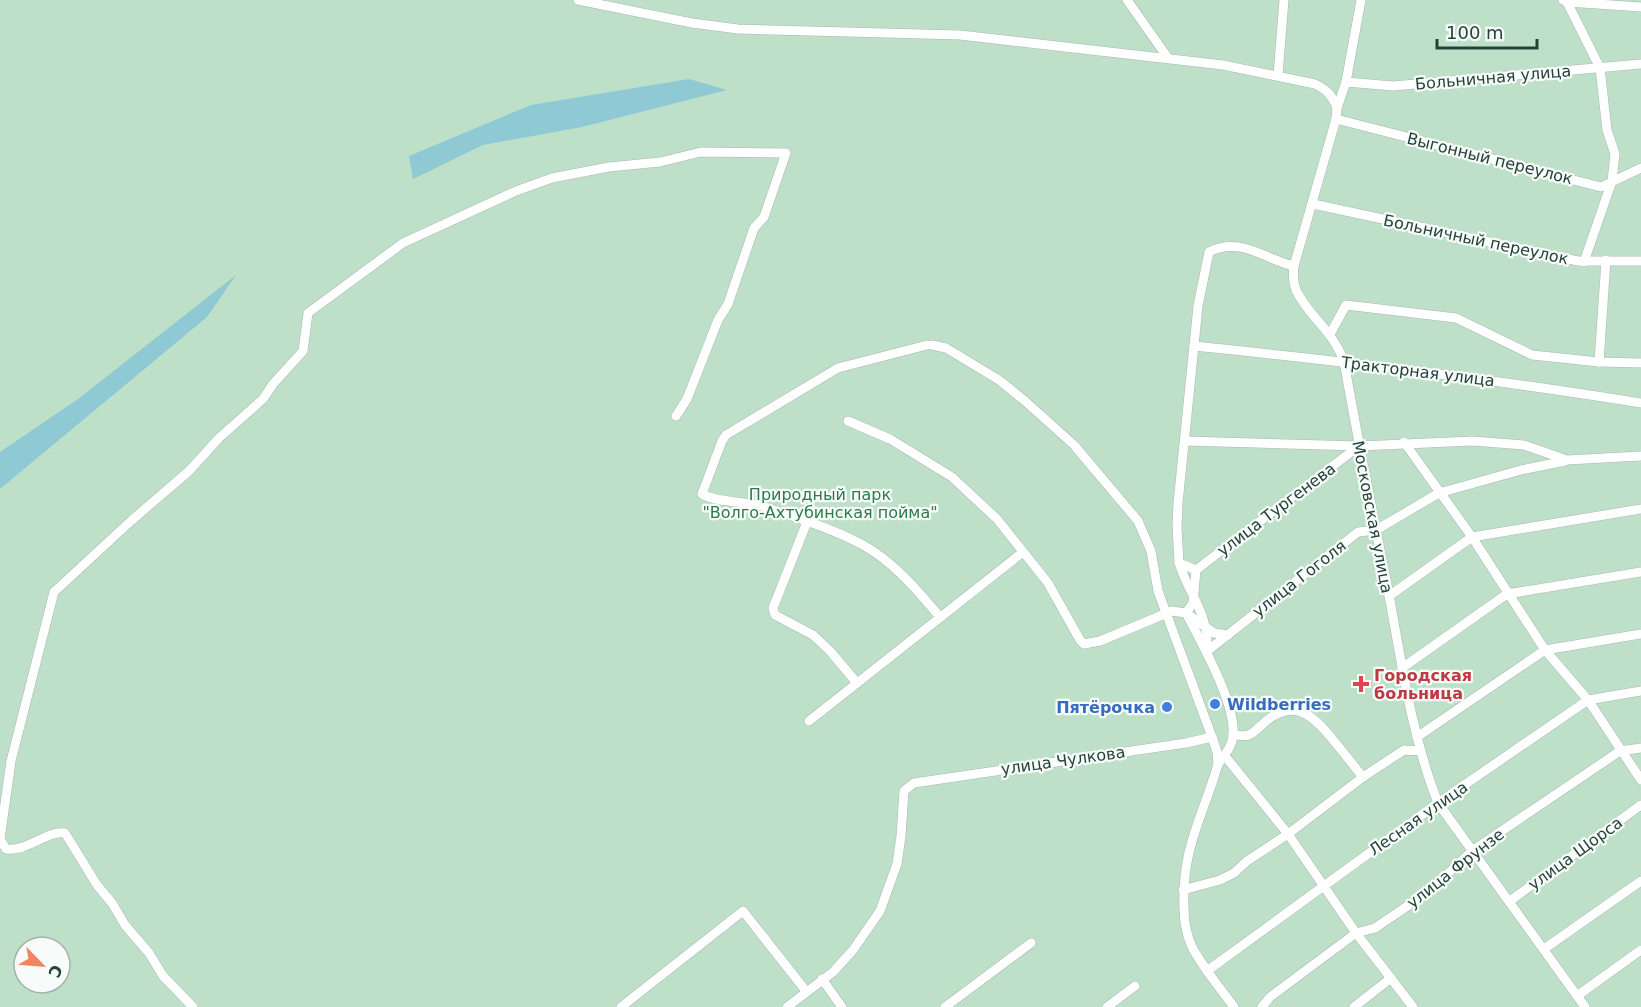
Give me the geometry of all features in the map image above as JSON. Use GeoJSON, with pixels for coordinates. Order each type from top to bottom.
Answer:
{"type":"FeatureCollection","features":[{"type":"Feature","properties":{"kind":"street"},"geometry":{"type":"LineString","coordinates":[[578,0],[692,23],[738,28],[960,35],[1223,65],[1315,84],[1333,97],[1337,108]]}},
{"type":"Feature","properties":{"kind":"street"},"geometry":{"type":"LineString","coordinates":[[1127,0],[1168,58]]}},
{"type":"Feature","properties":{"kind":"street"},"geometry":{"type":"LineString","coordinates":[[1278,75],[1284,0]]}},
{"type":"Feature","properties":{"kind":"street","name":"Московская улица"},"geometry":{"type":"LineString","coordinates":[[1361,0],[1346,82],[1294,266],[1293,279],[1296,291],[1339,346],[1344,362],[1402,668],[1420,751],[1438,803],[1585,1007]]}},
{"type":"Feature","properties":{"kind":"street"},"geometry":{"type":"LineString","coordinates":[[1565,1],[1641,7]]}},
{"type":"Feature","properties":{"kind":"street"},"geometry":{"type":"LineString","coordinates":[[1565,1],[1600,68],[1607,130],[1615,154],[1612,181],[1584,262]]}},
{"type":"Feature","properties":{"kind":"street","name":"Больничная улица"},"geometry":{"type":"LineString","coordinates":[[1346,82],[1393,86],[1641,64]]}},
{"type":"Feature","properties":{"kind":"street","name":"Выгонный переулок"},"geometry":{"type":"LineString","coordinates":[[1336,119],[1601,187],[1641,168]]}},
{"type":"Feature","properties":{"kind":"street"},"geometry":{"type":"LineString","coordinates":[[193,1007],[163,976],[149,953],[125,925],[65,833],[57,832],[15,850],[6,849],[0,838],[11,761],[54,592],[189,471],[219,438],[263,399],[273,384],[303,351],[308,313],[403,243],[516,191],[552,178],[609,167],[660,162],[701,152],[786,153],[764,217],[754,228],[728,304],[718,320],[687,399],[676,416]]}},
{"type":"Feature","properties":{"kind":"street","name":"Больничный переулок"},"geometry":{"type":"LineString","coordinates":[[1312,204],[1584,262],[1641,261]]}},
{"type":"Feature","properties":{"kind":"street"},"geometry":{"type":"LineString","coordinates":[[1206,652],[1207,628],[1179,563],[1177,527],[1198,306],[1209,252],[1218,248],[1240,246],[1294,266]]}},
{"type":"Feature","properties":{"kind":"street"},"geometry":{"type":"LineString","coordinates":[[1599,362],[1606,260]]}},
{"type":"Feature","properties":{"kind":"street"},"geometry":{"type":"LineString","coordinates":[[1330,334],[1346,304],[1456,318],[1532,354],[1599,362],[1641,363]]}},
{"type":"Feature","properties":{"kind":"street"},"geometry":{"type":"LineString","coordinates":[[940,618],[912,585],[891,565],[851,539],[769,509],[702,494],[726,435],[838,368],[930,345],[946,348],[999,380],[1074,445],[1138,521],[1151,551],[1158,591],[1212,737],[1218,764]]}},
{"type":"Feature","properties":{"kind":"street","name":"Тракторная улица"},"geometry":{"type":"LineString","coordinates":[[1194,346],[1520,383],[1641,403]]}},
{"type":"Feature","properties":{"kind":"street"},"geometry":{"type":"LineString","coordinates":[[848,421],[890,439],[952,477],[997,519],[1048,583],[1084,644],[1100,641],[1172,611],[1186,613],[1214,633],[1228,634]]}},
{"type":"Feature","properties":{"kind":"street"},"geometry":{"type":"LineString","coordinates":[[1185,441],[1359,446],[1404,442],[1473,441],[1524,446],[1567,460],[1641,456]]}},
{"type":"Feature","properties":{"kind":"street"},"geometry":{"type":"LineString","coordinates":[[1404,442],[1472,537],[1545,650],[1588,700],[1641,780]]}},
{"type":"Feature","properties":{"kind":"street","name":"улица Тургенева"},"geometry":{"type":"LineString","coordinates":[[1196,570],[1359,446]]}},
{"type":"Feature","properties":{"kind":"street","name":"улица Гоголя"},"geometry":{"type":"LineString","coordinates":[[1206,652],[1358,532],[1376,530],[1439,493],[1521,470],[1567,460]]}},
{"type":"Feature","properties":{"kind":"street"},"geometry":{"type":"LineString","coordinates":[[1389,596],[1472,537],[1641,509]]}},
{"type":"Feature","properties":{"kind":"street"},"geometry":{"type":"LineString","coordinates":[[807,522],[772,608],[775,615],[813,635],[857,683]]}},
{"type":"Feature","properties":{"kind":"street"},"geometry":{"type":"LineString","coordinates":[[809,721],[1023,552]]}},
{"type":"Feature","properties":{"kind":"street"},"geometry":{"type":"LineString","coordinates":[[1179,563],[1196,570],[1193,603],[1186,613]]}},
{"type":"Feature","properties":{"kind":"street"},"geometry":{"type":"LineString","coordinates":[[1402,668],[1507,594],[1641,572]]}},
{"type":"Feature","properties":{"kind":"street"},"geometry":{"type":"LineString","coordinates":[[1186,613],[1206,652],[1230,710],[1233,734],[1231,746],[1218,764],[1193,833],[1185,863],[1184,919],[1191,946],[1234,1007]]}},
{"type":"Feature","properties":{"kind":"street"},"geometry":{"type":"LineString","coordinates":[[1417,737],[1545,650],[1641,634]]}},
{"type":"Feature","properties":{"kind":"street","name":"Лесная улица"},"geometry":{"type":"LineString","coordinates":[[1207,971],[1438,803],[1588,700],[1641,691]]}},
{"type":"Feature","properties":{"kind":"street"},"geometry":{"type":"LineString","coordinates":[[1233,734],[1243,737],[1250,736],[1273,716],[1283,711],[1300,711],[1319,723],[1363,777]]}},
{"type":"Feature","properties":{"kind":"street","name":"улица Чулкова"},"geometry":{"type":"LineString","coordinates":[[822,979],[833,972],[853,950],[880,911],[897,864],[904,791],[914,783],[1186,743],[1212,737]]}},
{"type":"Feature","properties":{"kind":"street"},"geometry":{"type":"LineString","coordinates":[[1620,751],[1641,748]]}},
{"type":"Feature","properties":{"kind":"street"},"geometry":{"type":"LineString","coordinates":[[1183,890],[1220,880],[1404,750],[1420,751]]}},
{"type":"Feature","properties":{"kind":"street","name":"улица Фрунзе"},"geometry":{"type":"LineString","coordinates":[[1262,1007],[1270,997],[1356,933],[1375,928],[1428,892],[1472,851],[1620,751]]}},
{"type":"Feature","properties":{"kind":"street"},"geometry":{"type":"LineString","coordinates":[[1225,756],[1288,834],[1356,933],[1413,1007]]}},
{"type":"Feature","properties":{"kind":"street","name":"улица Щорса"},"geometry":{"type":"LineString","coordinates":[[1510,901],[1641,805]]}},
{"type":"Feature","properties":{"kind":"street"},"geometry":{"type":"LineString","coordinates":[[1544,949],[1641,880]]}},
{"type":"Feature","properties":{"kind":"street"},"geometry":{"type":"LineString","coordinates":[[621,1007],[744,911],[806,991]]}},
{"type":"Feature","properties":{"kind":"street"},"geometry":{"type":"LineString","coordinates":[[945,1007],[1031,943]]}},
{"type":"Feature","properties":{"kind":"street"},"geometry":{"type":"LineString","coordinates":[[1577,996],[1641,950]]}},
{"type":"Feature","properties":{"kind":"street"},"geometry":{"type":"LineString","coordinates":[[1354,1007],[1391,978]]}},
{"type":"Feature","properties":{"kind":"street"},"geometry":{"type":"LineString","coordinates":[[787,1007],[822,979],[842,1007]]}},
{"type":"Feature","properties":{"kind":"street"},"geometry":{"type":"LineString","coordinates":[[1107,1007],[1135,986]]}},
{"type":"Feature","properties":{"kind":"green space","name":"Природный парк \"Волго-Ахтубинская пойма\""},"geometry":{"type":"Polygon","coordinates":[[[0,0],[1641,0],[1641,1007],[0,1007],[0,0]]]}},
{"type":"Feature","properties":{"kind":"water"},"geometry":{"type":"Polygon","coordinates":[[[689,79],[727,90],[582,127],[483,145],[413,179],[409,156],[531,105],[689,79]]]}},
{"type":"Feature","properties":{"kind":"water"},"geometry":{"type":"Polygon","coordinates":[[[236,275],[207,317],[0,489],[0,452],[78,399],[236,275]]]}},
{"type":"Feature","properties":{"kind":"place","name":"Городская больница"},"geometry":{"type":"Point","coordinates":[1361,684]}},
{"type":"Feature","properties":{"kind":"place","name":"Wildberries"},"geometry":{"type":"Point","coordinates":[1215,704]}},
{"type":"Feature","properties":{"kind":"place","name":"Пятёрочка"},"geometry":{"type":"Point","coordinates":[1167,707]}}]}
